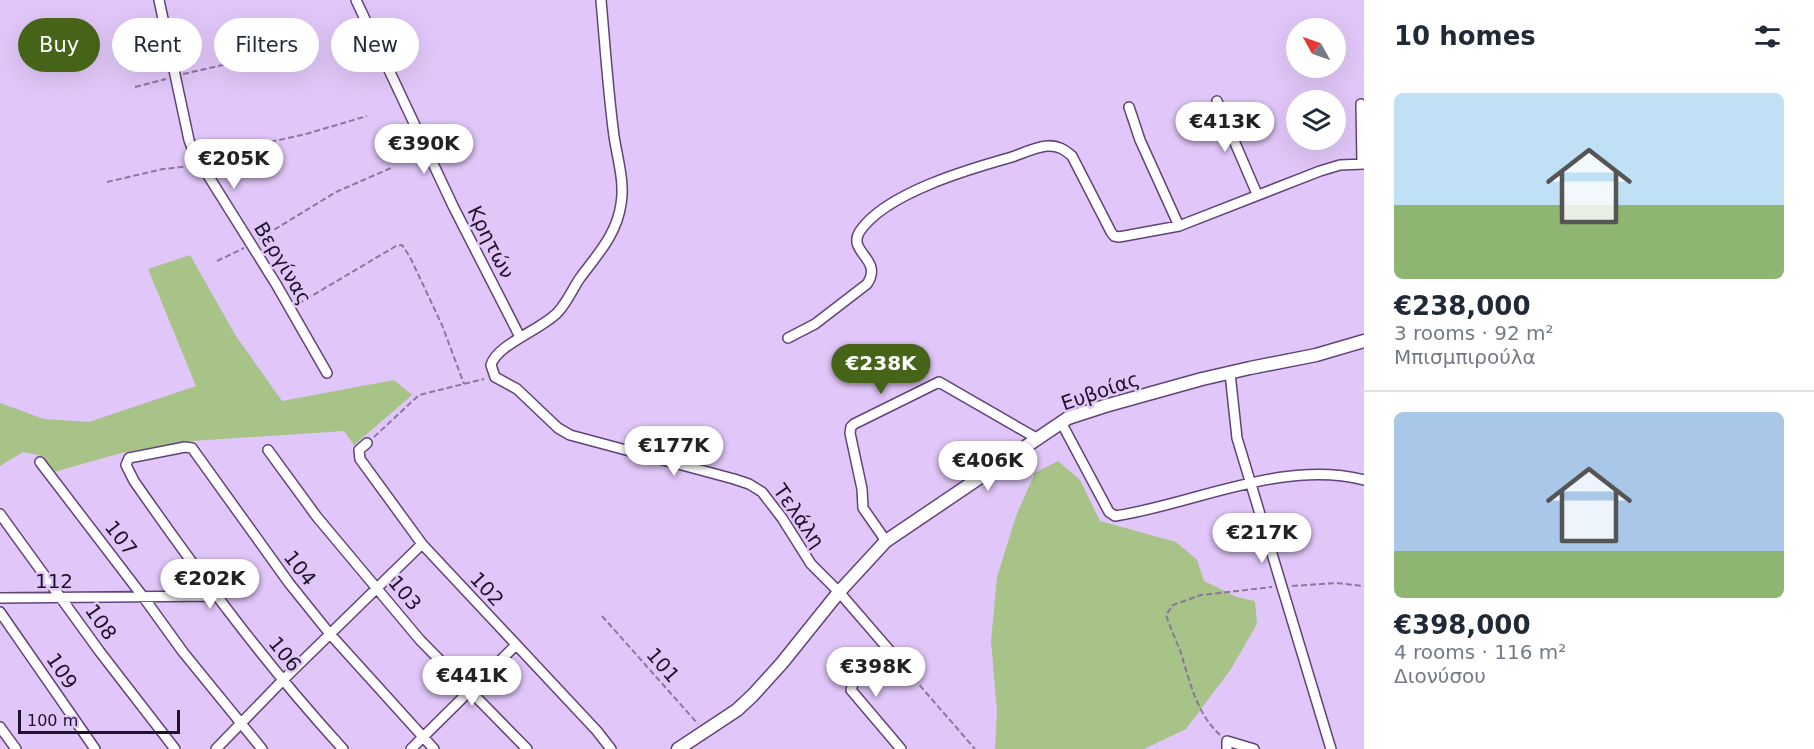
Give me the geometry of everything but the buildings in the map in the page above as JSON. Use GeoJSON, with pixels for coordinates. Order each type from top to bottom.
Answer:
{"type":"FeatureCollection","features":[{"type":"Feature","properties":{"kind":"street","name":"Βεργίνας"},"geometry":{"type":"LineString","coordinates":[[159,0],[189,140],[194,153],[327,373]]}},
{"type":"Feature","properties":{"kind":"street","name":"Κρητών"},"geometry":{"type":"LineString","coordinates":[[356,0],[453,206],[520,337]]}},
{"type":"Feature","properties":{"kind":"street"},"geometry":{"type":"LineString","coordinates":[[495,377],[492,367],[493,360],[520,337],[551,320],[562,307],[604,248],[615,226],[622,202],[600,0]]}},
{"type":"Feature","properties":{"kind":"street"},"geometry":{"type":"LineString","coordinates":[[1217,101],[1257,194]]}},
{"type":"Feature","properties":{"kind":"street"},"geometry":{"type":"LineString","coordinates":[[788,338],[815,324],[867,284],[872,271],[857,244],[857,238],[875,216],[924,188],[964,171],[1047,146],[1065,150],[1072,156],[1114,236],[1119,237],[1179,226],[1320,171],[1340,165],[1363,164],[1361,104]]}},
{"type":"Feature","properties":{"kind":"street"},"geometry":{"type":"LineString","coordinates":[[1129,106],[1140,140],[1179,226]]}},
{"type":"Feature","properties":{"kind":"street","name":"Ευβοίας"},"geometry":{"type":"LineString","coordinates":[[678,749],[737,710],[753,694],[782,663],[839,592],[886,541],[1068,418],[1230,373],[1316,355],[1364,341]]}},
{"type":"Feature","properties":{"kind":"street"},"geometry":{"type":"LineString","coordinates":[[1230,373],[1237,438],[1331,749]]}},
{"type":"Feature","properties":{"kind":"street","name":"Τελάλη"},"geometry":{"type":"LineString","coordinates":[[495,377],[517,389],[558,428],[570,435],[734,479],[756,488],[775,508],[811,564],[839,592],[890,651]]}},
{"type":"Feature","properties":{"kind":"street"},"geometry":{"type":"LineString","coordinates":[[886,541],[863,508],[862,489],[850,432],[850,427],[854,424],[939,382],[1038,439]]}},
{"type":"Feature","properties":{"kind":"street"},"geometry":{"type":"LineString","coordinates":[[1062,424],[1113,515],[1143,510],[1250,482],[1319,475],[1364,480]]}},
{"type":"Feature","properties":{"kind":"street","name":"102"},"geometry":{"type":"LineString","coordinates":[[367,443],[359,450],[360,459],[422,544],[597,731],[611,749]]}},
{"type":"Feature","properties":{"kind":"street","name":"104"},"geometry":{"type":"LineString","coordinates":[[129,458],[185,447],[192,448],[253,535],[330,634],[434,749]]}},
{"type":"Feature","properties":{"kind":"street","name":"103"},"geometry":{"type":"LineString","coordinates":[[268,450],[316,517],[420,640],[526,749]]}},
{"type":"Feature","properties":{"kind":"street","name":"106"},"geometry":{"type":"LineString","coordinates":[[129,458],[126,465],[134,481],[216,596],[283,680],[344,749]]}},
{"type":"Feature","properties":{"kind":"street","name":"107"},"geometry":{"type":"LineString","coordinates":[[40,462],[183,652],[261,749]]}},
{"type":"Feature","properties":{"kind":"street","name":"108"},"geometry":{"type":"LineString","coordinates":[[0,514],[100,652],[175,749]]}},
{"type":"Feature","properties":{"kind":"street"},"geometry":{"type":"LineString","coordinates":[[216,749],[422,544]]}},
{"type":"Feature","properties":{"kind":"street","name":"112"},"geometry":{"type":"LineString","coordinates":[[0,598],[216,596]]}},
{"type":"Feature","properties":{"kind":"street","name":"109"},"geometry":{"type":"LineString","coordinates":[[0,612],[95,749]]}},
{"type":"Feature","properties":{"kind":"street"},"geometry":{"type":"LineString","coordinates":[[411,749],[515,646]]}},
{"type":"Feature","properties":{"kind":"street"},"geometry":{"type":"LineString","coordinates":[[890,651],[854,681],[851,690],[902,749]]}},
{"type":"Feature","properties":{"kind":"street"},"geometry":{"type":"LineString","coordinates":[[0,727],[16,749]]}},
{"type":"Feature","properties":{"kind":"street"},"geometry":{"type":"LineString","coordinates":[[1227,745],[1254,749]]}},
{"type":"Feature","properties":{"kind":"path"},"geometry":{"type":"LineString","coordinates":[[135,87],[214,67]]}},
{"type":"Feature","properties":{"kind":"path"},"geometry":{"type":"LineString","coordinates":[[106,182],[163,169],[203,165],[252,146],[367,117]]}},
{"type":"Feature","properties":{"kind":"path"},"geometry":{"type":"LineString","coordinates":[[217,261],[250,245],[336,192],[391,168]]}},
{"type":"Feature","properties":{"kind":"path"},"geometry":{"type":"LineString","coordinates":[[290,309],[396,246],[402,245],[442,325],[464,384]]}},
{"type":"Feature","properties":{"kind":"path"},"geometry":{"type":"LineString","coordinates":[[367,443],[385,429],[419,395],[495,377]]}},
{"type":"Feature","properties":{"kind":"path"},"geometry":{"type":"LineString","coordinates":[[1227,745],[1213,729],[1192,690],[1166,615],[1173,605],[1201,595],[1241,589],[1336,583],[1364,586]]}},
{"type":"Feature","properties":{"kind":"path","name":"101"},"geometry":{"type":"LineString","coordinates":[[602,616],[704,731]]}},
{"type":"Feature","properties":{"kind":"path"},"geometry":{"type":"LineString","coordinates":[[890,651],[975,749]]}},
{"type":"Feature","properties":{"kind":"green space"},"geometry":{"type":"Polygon","coordinates":[[[190,255],[236,336],[282,401],[394,380],[412,395],[354,445],[344,431],[192,441],[121,453],[54,472],[43,456],[23,452],[0,466],[0,403],[44,419],[89,422],[196,386],[148,269],[190,255]]]}},
{"type":"Feature","properties":{"kind":"green space"},"geometry":{"type":"Polygon","coordinates":[[[1058,461],[1080,480],[1100,521],[1176,542],[1197,560],[1204,581],[1237,597],[1255,601],[1257,624],[1231,669],[1186,729],[1144,749],[995,749],[997,711],[991,641],[997,577],[1016,516],[1035,473],[1058,461]]]}}]}
